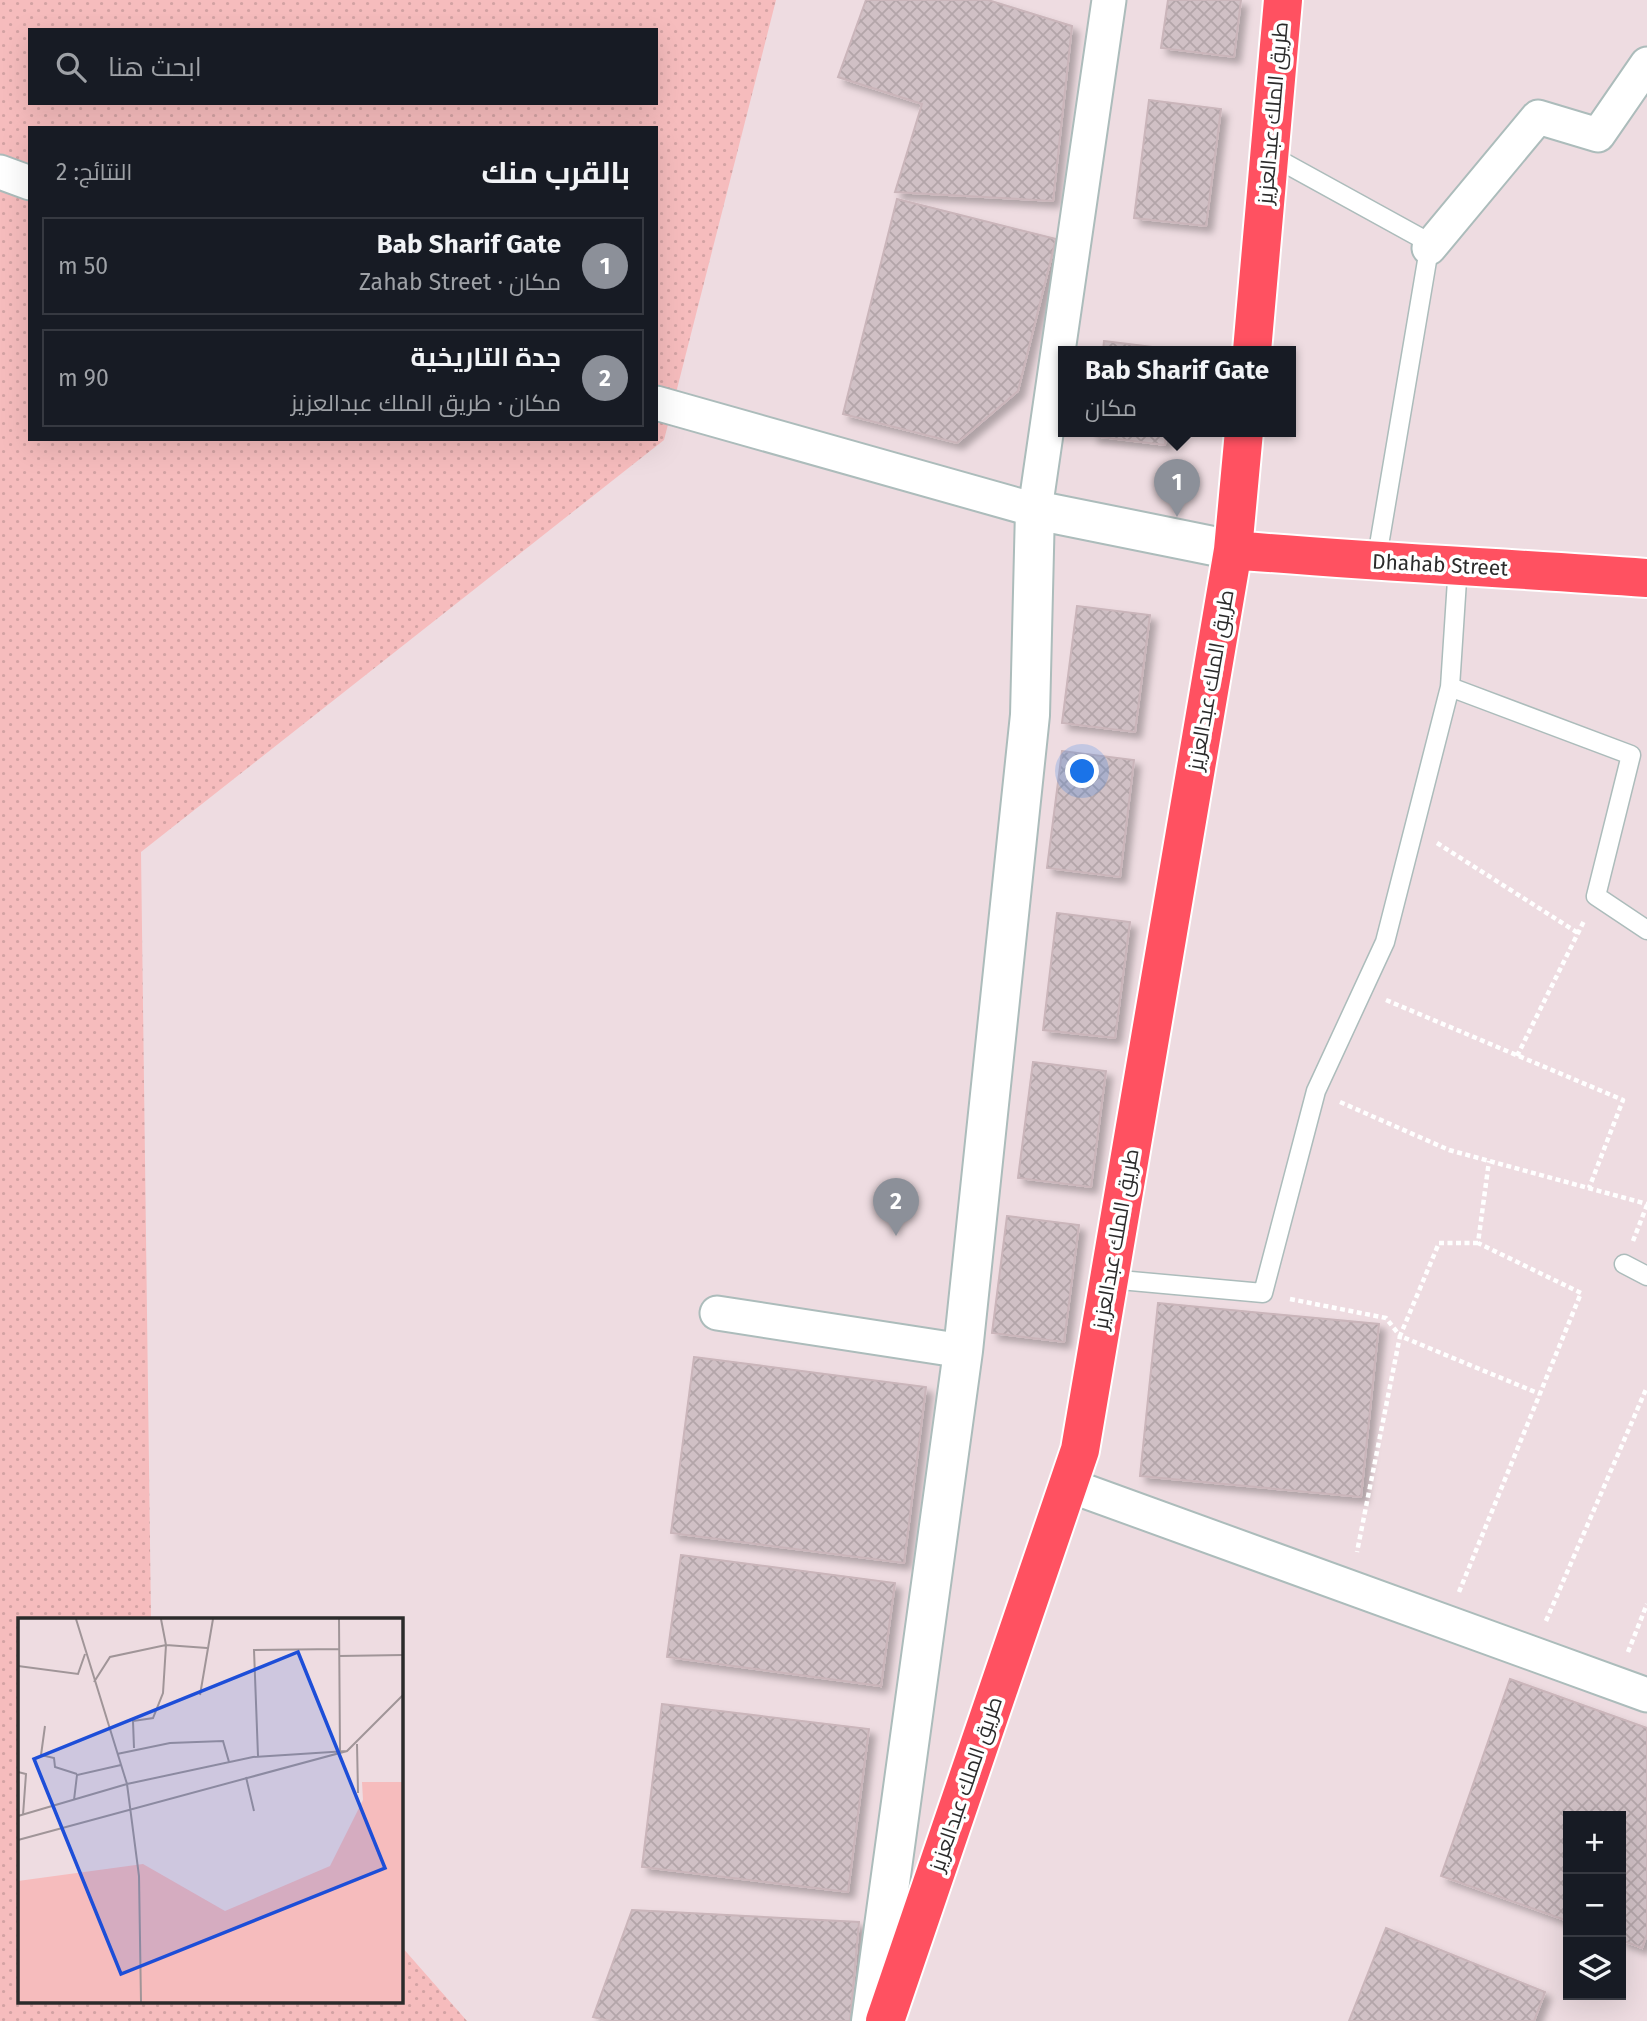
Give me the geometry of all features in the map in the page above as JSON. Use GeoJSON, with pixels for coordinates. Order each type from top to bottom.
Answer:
{"type":"FeatureCollection","features":[{"type":"Feature","properties":{"kind":"main road","name":"طريق الملك عبدالعزيز"},"geometry":{"type":"LineString","coordinates":[[1252,346],[1283,0]]}},
{"type":"Feature","properties":{"kind":"main road","name":"طريق الملك عبدالعزيز"},"geometry":{"type":"LineString","coordinates":[[884,2021],[1080,1451],[1233,550],[1243,437]]}},
{"type":"Feature","properties":{"kind":"main road","name":"Dhahab Street"},"geometry":{"type":"LineString","coordinates":[[1233,550],[1376,563],[1458,565],[1647,578]]}},
{"type":"Feature","properties":{"kind":"street"},"geometry":{"type":"LineString","coordinates":[[1059,346],[1109,0]]}},
{"type":"Feature","properties":{"kind":"street"},"geometry":{"type":"LineString","coordinates":[[1429,248],[1538,117],[1598,135],[1647,64]]}},
{"type":"Feature","properties":{"kind":"street"},"geometry":{"type":"LineString","coordinates":[[0,172],[28,182]]}},
{"type":"Feature","properties":{"kind":"street"},"geometry":{"type":"LineString","coordinates":[[871,2021],[963,1352],[1030,715],[1035,510],[1058,351]]}},
{"type":"Feature","properties":{"kind":"street"},"geometry":{"type":"LineString","coordinates":[[658,404],[1035,510],[1233,550]]}},
{"type":"Feature","properties":{"kind":"street"},"geometry":{"type":"LineString","coordinates":[[717,1313],[963,1352]]}},
{"type":"Feature","properties":{"kind":"street"},"geometry":{"type":"LineString","coordinates":[[1068,1485],[1647,1695]]}},
{"type":"Feature","properties":{"kind":"lane"},"geometry":{"type":"LineString","coordinates":[[1270,155],[1430,243],[1376,563]]}},
{"type":"Feature","properties":{"kind":"lane"},"geometry":{"type":"LineString","coordinates":[[1109,1279],[1263,1293],[1315,1091],[1385,942],[1450,687],[1458,565]]}},
{"type":"Feature","properties":{"kind":"lane"},"geometry":{"type":"LineString","coordinates":[[1450,687],[1631,755],[1597,896],[1647,930]]}},
{"type":"Feature","properties":{"kind":"lane"},"geometry":{"type":"LineString","coordinates":[[1624,1264],[1647,1276]]}},
{"type":"Feature","properties":{"kind":"path"},"geometry":{"type":"LineString","coordinates":[[1414,828],[1578,933]]}},
{"type":"Feature","properties":{"kind":"path"},"geometry":{"type":"LineString","coordinates":[[1517,1056],[1597,896]]}},
{"type":"Feature","properties":{"kind":"path"},"geometry":{"type":"LineString","coordinates":[[1363,990],[1623,1100],[1589,1188]]}},
{"type":"Feature","properties":{"kind":"path"},"geometry":{"type":"LineString","coordinates":[[1315,1091],[1449,1150],[1647,1205],[1624,1264]]}},
{"type":"Feature","properties":{"kind":"path"},"geometry":{"type":"LineString","coordinates":[[1478,1243],[1489,1161]]}},
{"type":"Feature","properties":{"kind":"path"},"geometry":{"type":"LineString","coordinates":[[1350,1587],[1400,1336],[1439,1243],[1478,1243],[1581,1293],[1447,1623]]}},
{"type":"Feature","properties":{"kind":"path"},"geometry":{"type":"LineString","coordinates":[[1263,1293],[1386,1318],[1400,1336],[1539,1394]]}},
{"type":"Feature","properties":{"kind":"path"},"geometry":{"type":"LineString","coordinates":[[1532,1654],[1647,1387]]}},
{"type":"Feature","properties":{"kind":"path"},"geometry":{"type":"LineString","coordinates":[[1616,1684],[1647,1604]]}},
{"type":"Feature","properties":{"kind":"sand"},"geometry":{"type":"Polygon","coordinates":[[[0,0],[776,0],[664,440],[141,852],[151,1618],[18,1618],[18,2004],[402,2004],[402,1947],[467,2021],[0,2021],[0,0]]]}},
{"type":"Feature","properties":{"kind":"building"},"geometry":{"type":"Polygon","coordinates":[[[866,0],[988,0],[1072,26],[1053,201],[895,192],[922,104],[838,77],[866,0]]]}},
{"type":"Feature","properties":{"kind":"building"},"geometry":{"type":"Polygon","coordinates":[[[1168,0],[1241,0],[1234,57],[1161,48],[1168,0]]]}},
{"type":"Feature","properties":{"kind":"building"},"geometry":{"type":"Polygon","coordinates":[[[1149,100],[1221,109],[1206,226],[1134,218],[1149,100]]]}},
{"type":"Feature","properties":{"kind":"building"},"geometry":{"type":"Polygon","coordinates":[[[897,199],[1056,239],[1018,391],[957,443],[843,414],[897,199]]]}},
{"type":"Feature","properties":{"kind":"building"},"geometry":{"type":"Polygon","coordinates":[[[1104,341],[1145,346],[1104,346],[1104,341]]]}},
{"type":"Feature","properties":{"kind":"building"},"geometry":{"type":"Polygon","coordinates":[[[1100,437],[1166,437],[1165,445],[1100,437]]]}},
{"type":"Feature","properties":{"kind":"building"},"geometry":{"type":"Polygon","coordinates":[[[1077,606],[1150,615],[1135,732],[1062,723],[1077,606]]]}},
{"type":"Feature","properties":{"kind":"building"},"geometry":{"type":"Polygon","coordinates":[[[1062,751],[1134,760],[1120,877],[1047,868],[1062,751]]]}},
{"type":"Feature","properties":{"kind":"building"},"geometry":{"type":"Polygon","coordinates":[[[1057,913],[1130,922],[1115,1038],[1043,1030],[1057,913]]]}},
{"type":"Feature","properties":{"kind":"building"},"geometry":{"type":"Polygon","coordinates":[[[1033,1062],[1106,1071],[1091,1187],[1018,1178],[1033,1062]]]}},
{"type":"Feature","properties":{"kind":"building"},"geometry":{"type":"Polygon","coordinates":[[[1007,1216],[1079,1225],[1064,1342],[992,1333],[1007,1216]]]}},
{"type":"Feature","properties":{"kind":"building"},"geometry":{"type":"Polygon","coordinates":[[[1158,1303],[1379,1324],[1361,1497],[1140,1476],[1158,1303]]]}},
{"type":"Feature","properties":{"kind":"building"},"geometry":{"type":"Polygon","coordinates":[[[694,1357],[926,1387],[904,1563],[671,1533],[694,1357]]]}},
{"type":"Feature","properties":{"kind":"building"},"geometry":{"type":"Polygon","coordinates":[[[681,1555],[895,1583],[881,1686],[667,1657],[681,1555]]]}},
{"type":"Feature","properties":{"kind":"building"},"geometry":{"type":"Polygon","coordinates":[[[1510,1679],[1647,1728],[1647,1934],[1642,1948],[1626,1942],[1626,1811],[1563,1811],[1563,1919],[1441,1876],[1510,1679]]]}},
{"type":"Feature","properties":{"kind":"building"},"geometry":{"type":"Polygon","coordinates":[[[662,1704],[869,1729],[848,1892],[642,1867],[662,1704]]]}},
{"type":"Feature","properties":{"kind":"building"},"geometry":{"type":"Polygon","coordinates":[[[632,1910],[859,1922],[850,2021],[610,2021],[593,2017],[632,1910]]]}},
{"type":"Feature","properties":{"kind":"building"},"geometry":{"type":"Polygon","coordinates":[[[1386,1928],[1545,1992],[1534,2021],[1349,2021],[1386,1928]]]}},
{"type":"Feature","properties":{"kind":"place","name":"Bab Sharif Gate"},"geometry":{"type":"Point","coordinates":[1177,517]}},
{"type":"Feature","properties":{"kind":"place","name":"جدة التاريخية"},"geometry":{"type":"Point","coordinates":[896,1236]}}]}
